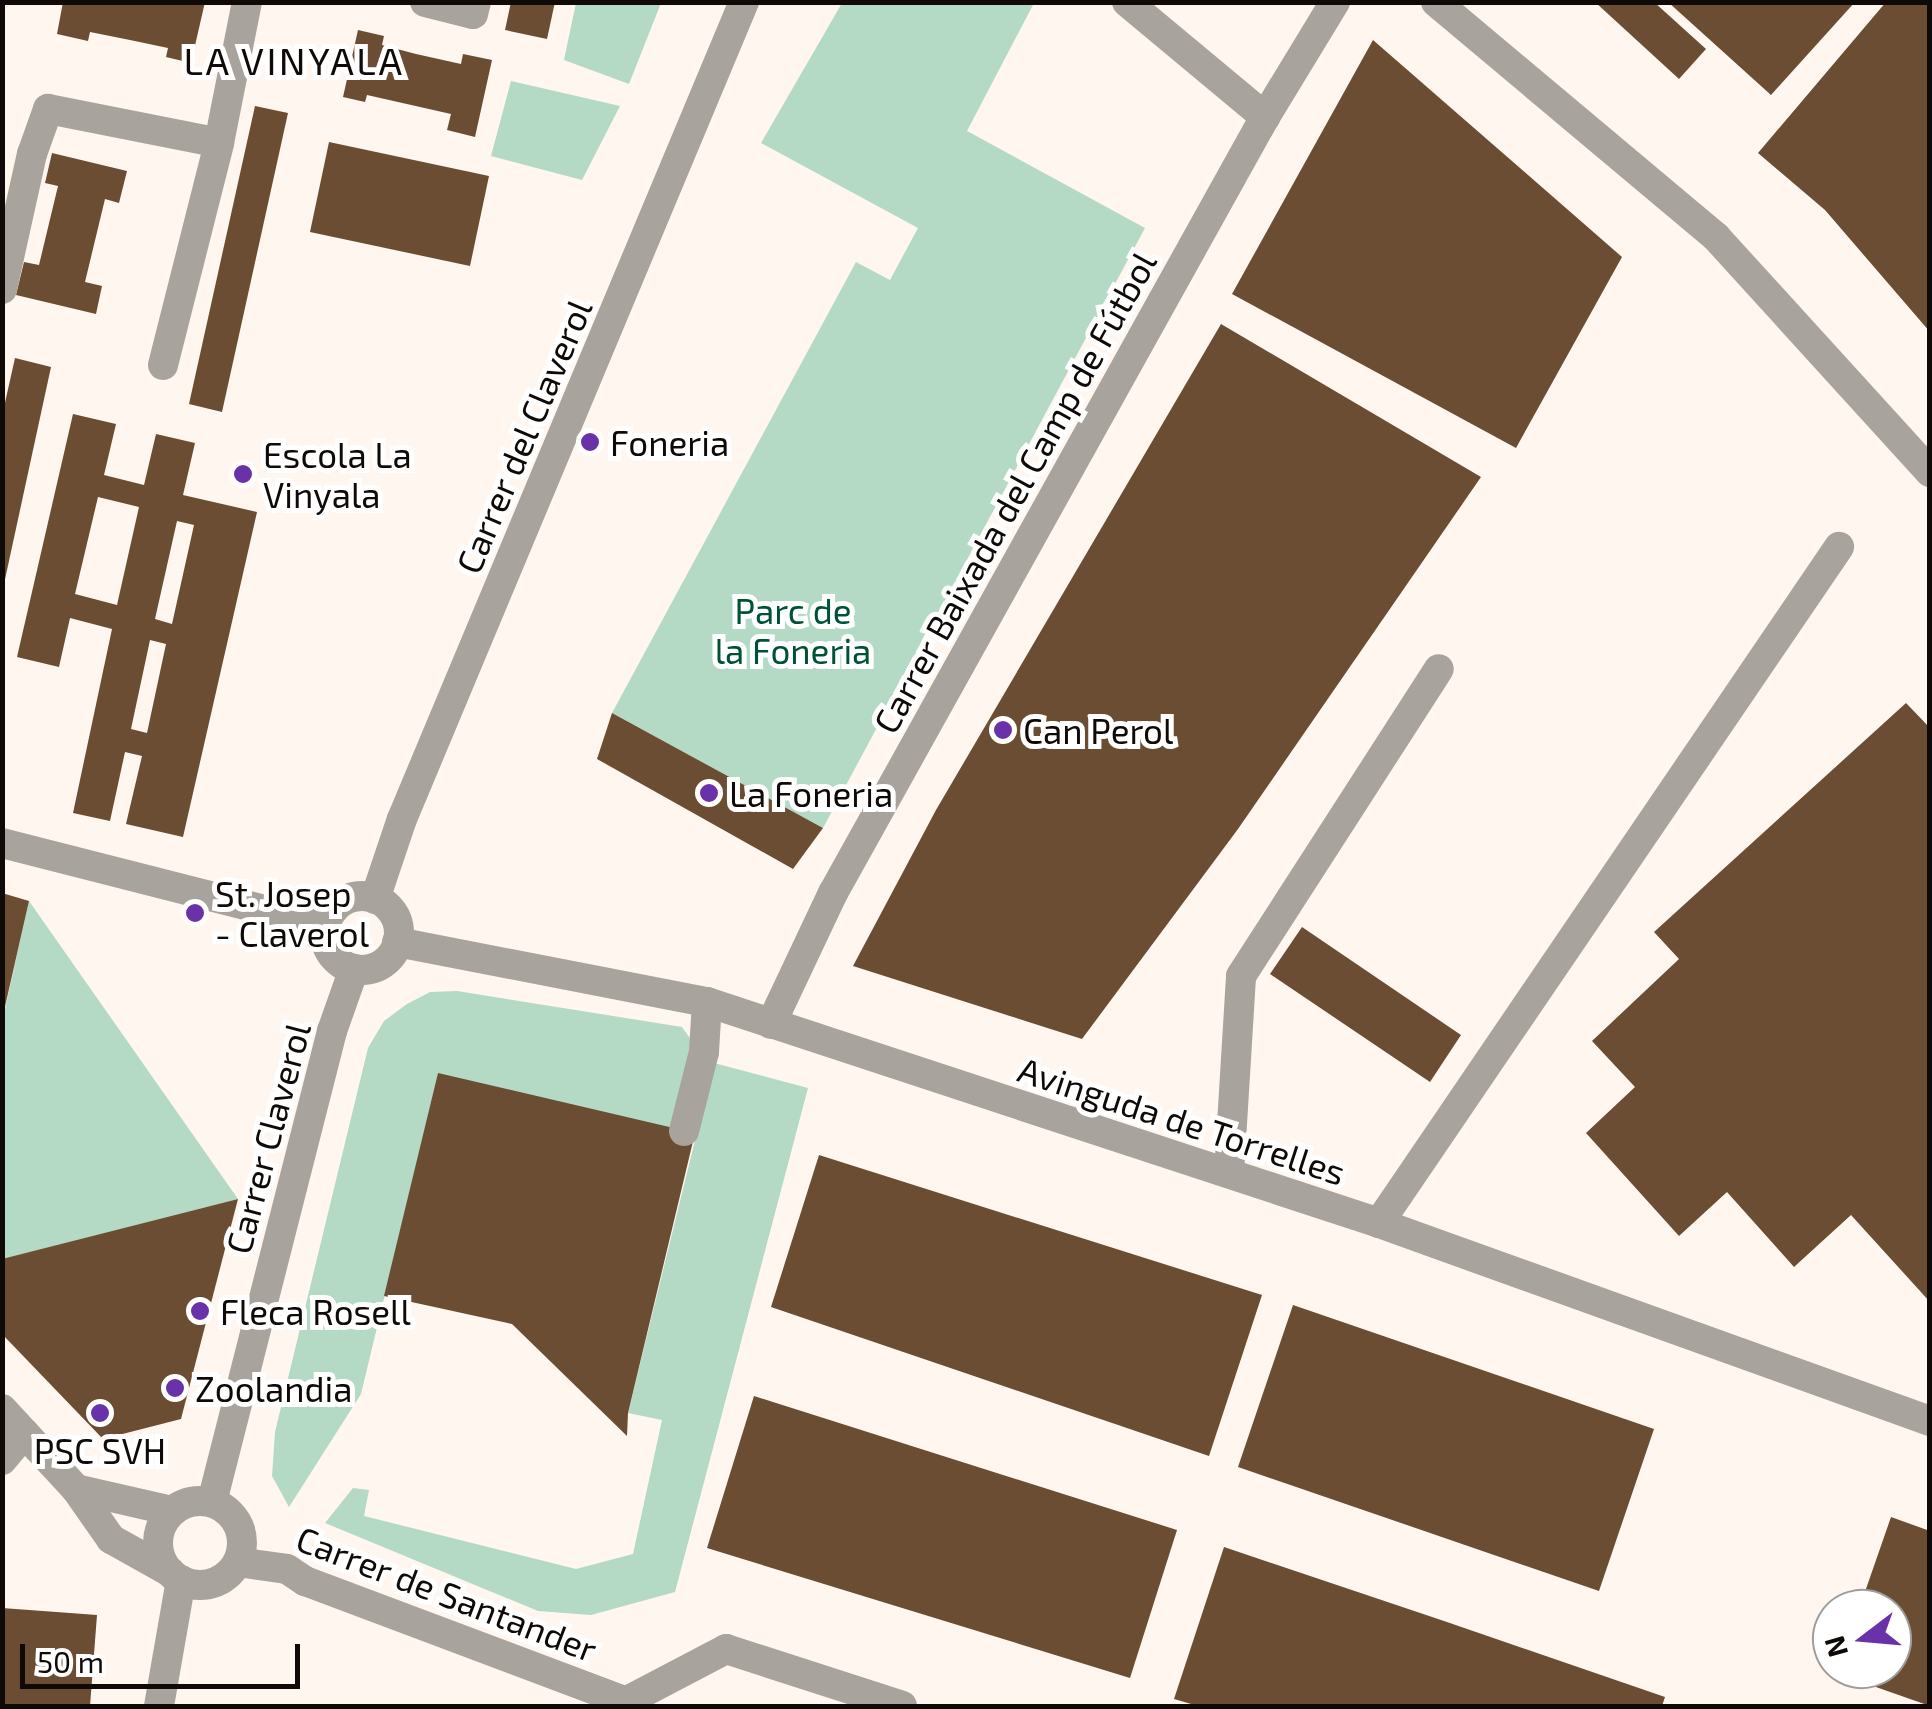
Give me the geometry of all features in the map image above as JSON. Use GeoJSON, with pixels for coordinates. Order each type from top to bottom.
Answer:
{"type":"FeatureCollection","features":[{"type":"Feature","properties":{"kind":"street"},"geometry":{"type":"LineString","coordinates":[[163,365],[219,143],[247,2]]}},
{"type":"Feature","properties":{"kind":"street"},"geometry":{"type":"LineString","coordinates":[[425,2],[474,14],[476,2]]}},
{"type":"Feature","properties":{"kind":"street","name":"Carrer del Claverol"},"geometry":{"type":"LineString","coordinates":[[375,899],[402,819],[697,140],[744,2]]}},
{"type":"Feature","properties":{"kind":"street"},"geometry":{"type":"LineString","coordinates":[[1127,2],[1265,118]]}},
{"type":"Feature","properties":{"kind":"street","name":"Carrer Baixada del Camp de Fútbol"},"geometry":{"type":"LineString","coordinates":[[772,1024],[833,894],[1265,118],[1335,2]]}},
{"type":"Feature","properties":{"kind":"street"},"geometry":{"type":"LineString","coordinates":[[1436,2],[1716,237],[1930,472]]}},
{"type":"Feature","properties":{"kind":"street"},"geometry":{"type":"LineString","coordinates":[[2,289],[32,154],[48,109],[219,143]]}},
{"type":"Feature","properties":{"kind":"street"},"geometry":{"type":"LineString","coordinates":[[1379,1223],[1839,547]]}},
{"type":"Feature","properties":{"kind":"street"},"geometry":{"type":"LineString","coordinates":[[1229,1173],[1241,976],[1438,669]]}},
{"type":"Feature","properties":{"kind":"street"},"geometry":{"type":"LineString","coordinates":[[2,842],[261,909],[327,920]]}},
{"type":"Feature","properties":{"kind":"street"},"geometry":{"type":"LineString","coordinates":[[350,898],[375,899],[396,920],[397,942],[378,966],[354,970],[334,958],[325,941],[327,920],[350,898]]}},
{"type":"Feature","properties":{"kind":"street","name":"Avinguda de Torrelles"},"geometry":{"type":"LineString","coordinates":[[397,942],[707,1002],[1379,1223],[1930,1421]]}},
{"type":"Feature","properties":{"kind":"street","name":"Carrer Claverol"},"geometry":{"type":"LineString","coordinates":[[212,1502],[332,1031],[354,970]]}},
{"type":"Feature","properties":{"kind":"street"},"geometry":{"type":"LineString","coordinates":[[684,1131],[704,1052],[707,1002]]}},
{"type":"Feature","properties":{"kind":"street"},"geometry":{"type":"LineString","coordinates":[[2,1408],[76,1489],[111,1539],[176,1576],[208,1584],[222,1579],[238,1562]]}},
{"type":"Feature","properties":{"kind":"street"},"geometry":{"type":"LineString","coordinates":[[2,1460],[26,1433]]}},
{"type":"Feature","properties":{"kind":"street"},"geometry":{"type":"LineString","coordinates":[[76,1489],[172,1511]]}},
{"type":"Feature","properties":{"kind":"street"},"geometry":{"type":"LineString","coordinates":[[159,1706],[176,1576],[158,1547],[159,1532],[172,1511],[182,1504],[212,1502]]}},
{"type":"Feature","properties":{"kind":"street","name":"Carrer de Santander"},"geometry":{"type":"LineString","coordinates":[[212,1502],[237,1521],[243,1546],[238,1562],[287,1569],[304,1581],[632,1704],[726,1649],[902,1706]]}},
{"type":"Feature","properties":{"kind":"green space"},"geometry":{"type":"Polygon","coordinates":[[[576,3],[661,3],[629,84],[564,60],[576,3]]]}},
{"type":"Feature","properties":{"kind":"green space","name":"Parc de la Foneria"},"geometry":{"type":"Polygon","coordinates":[[[842,3],[1034,3],[967,131],[1145,228],[823,828],[612,713],[856,262],[890,280],[918,228],[761,143],[842,3]]]}},
{"type":"Feature","properties":{"kind":"green space"},"geometry":{"type":"Polygon","coordinates":[[[511,81],[620,106],[582,180],[491,156],[511,81]]]}},
{"type":"Feature","properties":{"kind":"green space"},"geometry":{"type":"Polygon","coordinates":[[[29,901],[238,1199],[3,1259],[3,1018],[29,901]]]}},
{"type":"Feature","properties":{"kind":"green space"},"geometry":{"type":"Polygon","coordinates":[[[457,991],[682,1027],[692,1041],[672,1129],[438,1074],[361,1394],[289,1507],[272,1476],[275,1432],[368,1048],[384,1021],[407,1004],[430,992],[457,991]]]}},
{"type":"Feature","properties":{"kind":"green space"},"geometry":{"type":"Polygon","coordinates":[[[714,1063],[808,1088],[675,1592],[591,1615],[538,1611],[325,1523],[353,1488],[369,1490],[364,1516],[576,1569],[633,1554],[662,1420],[628,1413],[714,1063]]]}},
{"type":"Feature","properties":{"kind":"building"},"geometry":{"type":"Polygon","coordinates":[[[63,2],[205,2],[191,63],[166,57],[168,48],[90,32],[88,41],[57,34],[63,2]]]}},
{"type":"Feature","properties":{"kind":"building"},"geometry":{"type":"Polygon","coordinates":[[[511,2],[555,2],[547,39],[505,30],[511,2]]]}},
{"type":"Feature","properties":{"kind":"building"},"geometry":{"type":"Polygon","coordinates":[[[1595,2],[1654,2],[1706,49],[1679,79],[1595,2]]]}},
{"type":"Feature","properties":{"kind":"building"},"geometry":{"type":"Polygon","coordinates":[[[1668,2],[1855,2],[1771,95],[1668,2]]]}},
{"type":"Feature","properties":{"kind":"building"},"geometry":{"type":"Polygon","coordinates":[[[1886,2],[1930,2],[1930,332],[1825,210],[1758,153],[1886,2]]]}},
{"type":"Feature","properties":{"kind":"building"},"geometry":{"type":"Polygon","coordinates":[[[358,30],[384,36],[382,45],[416,54],[461,64],[463,54],[492,60],[475,137],[447,130],[451,114],[367,95],[365,102],[343,97],[358,30]]]}},
{"type":"Feature","properties":{"kind":"building"},"geometry":{"type":"Polygon","coordinates":[[[1373,40],[1622,257],[1516,448],[1232,294],[1373,40]]]}},
{"type":"Feature","properties":{"kind":"building"},"geometry":{"type":"Polygon","coordinates":[[[255,106],[288,113],[222,412],[189,404],[255,106]]]}},
{"type":"Feature","properties":{"kind":"building"},"geometry":{"type":"Polygon","coordinates":[[[329,142],[489,176],[470,266],[310,232],[329,142]]]}},
{"type":"Feature","properties":{"kind":"building"},"geometry":{"type":"Polygon","coordinates":[[[52,153],[127,171],[119,203],[105,199],[85,282],[102,286],[96,314],[16,295],[24,262],[39,265],[58,186],[45,183],[52,153]]]}},
{"type":"Feature","properties":{"kind":"building"},"geometry":{"type":"Polygon","coordinates":[[[1221,324],[1481,477],[1238,829],[1082,1039],[853,966],[936,810],[1221,324]]]}},
{"type":"Feature","properties":{"kind":"building"},"geometry":{"type":"Polygon","coordinates":[[[15,358],[51,367],[4,584],[2,416],[15,358]]]}},
{"type":"Feature","properties":{"kind":"building"},"geometry":{"type":"Polygon","coordinates":[[[73,414],[116,424],[104,475],[144,485],[156,434],[195,443],[183,495],[257,512],[183,837],[126,824],[142,756],[125,752],[110,821],[73,813],[112,629],[70,618],[59,667],[17,657],[73,414]],[[98,497],[75,594],[117,605],[139,507],[98,497]],[[177,521],[155,619],[172,624],[194,525],[177,521]],[[150,640],[131,729],[147,733],[166,644],[150,640]]]}},
{"type":"Feature","properties":{"kind":"building"},"geometry":{"type":"Polygon","coordinates":[[[1906,703],[1930,728],[1930,1302],[1851,1215],[1794,1267],[1727,1192],[1679,1236],[1586,1133],[1635,1087],[1592,1041],[1679,959],[1654,932],[1906,703]]]}},
{"type":"Feature","properties":{"kind":"building","name":"La Foneria"},"geometry":{"type":"Polygon","coordinates":[[[612,713],[823,828],[793,869],[597,759],[612,713]]]}},
{"type":"Feature","properties":{"kind":"building"},"geometry":{"type":"Polygon","coordinates":[[[2,893],[29,901],[4,1011],[2,1011],[2,893]]]}},
{"type":"Feature","properties":{"kind":"building"},"geometry":{"type":"Polygon","coordinates":[[[1302,927],[1461,1035],[1430,1082],[1270,974],[1302,927]]]}},
{"type":"Feature","properties":{"kind":"building"},"geometry":{"type":"Polygon","coordinates":[[[438,1073],[695,1133],[628,1413],[627,1436],[512,1324],[384,1296],[438,1073]]]}},
{"type":"Feature","properties":{"kind":"building"},"geometry":{"type":"Polygon","coordinates":[[[819,1155],[1262,1295],[1209,1456],[771,1307],[819,1155]]]}},
{"type":"Feature","properties":{"kind":"building"},"geometry":{"type":"Polygon","coordinates":[[[238,1199],[181,1419],[103,1439],[2,1334],[2,1259],[238,1199]]]}},
{"type":"Feature","properties":{"kind":"building"},"geometry":{"type":"Polygon","coordinates":[[[1293,1305],[1654,1429],[1599,1591],[1238,1467],[1293,1305]]]}},
{"type":"Feature","properties":{"kind":"building"},"geometry":{"type":"Polygon","coordinates":[[[754,1396],[1177,1530],[1130,1678],[707,1548],[754,1396]]]}},
{"type":"Feature","properties":{"kind":"building"},"geometry":{"type":"Polygon","coordinates":[[[1891,1517],[1930,1531],[1930,1706],[1882,1689],[1912,1689],[1912,1589],[1866,1589],[1891,1517]]]}},
{"type":"Feature","properties":{"kind":"building"},"geometry":{"type":"Polygon","coordinates":[[[1224,1547],[1665,1697],[1662,1706],[1198,1706],[1174,1699],[1224,1547]]]}},
{"type":"Feature","properties":{"kind":"building"},"geometry":{"type":"Polygon","coordinates":[[[2,1608],[97,1615],[90,1706],[2,1706],[2,1608]]]}},
{"type":"Feature","properties":{"kind":"place","name":"Foneria"},"geometry":{"type":"Point","coordinates":[590,442]}},
{"type":"Feature","properties":{"kind":"place","name":"Escola La Vinyala"},"geometry":{"type":"Point","coordinates":[243,474]}},
{"type":"Feature","properties":{"kind":"place","name":"Can Perol"},"geometry":{"type":"Point","coordinates":[1003,730]}},
{"type":"Feature","properties":{"kind":"place","name":"La Foneria"},"geometry":{"type":"Point","coordinates":[709,793]}},
{"type":"Feature","properties":{"kind":"place","name":"St. Josep - Claverol"},"geometry":{"type":"Point","coordinates":[195,913]}},
{"type":"Feature","properties":{"kind":"place","name":"Fleca Rosell"},"geometry":{"type":"Point","coordinates":[200,1311]}},
{"type":"Feature","properties":{"kind":"place","name":"Zoolandia"},"geometry":{"type":"Point","coordinates":[175,1388]}},
{"type":"Feature","properties":{"kind":"place","name":"PSC SVH"},"geometry":{"type":"Point","coordinates":[100,1413]}},
{"type":"Feature","properties":{"kind":"district","name":"LA VINYALA"},"geometry":{"type":"Point","coordinates":[294,61]}}]}
